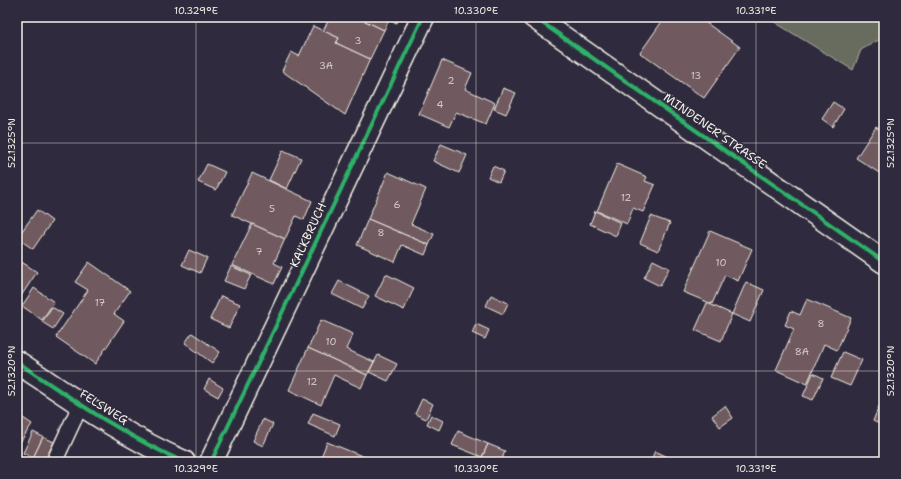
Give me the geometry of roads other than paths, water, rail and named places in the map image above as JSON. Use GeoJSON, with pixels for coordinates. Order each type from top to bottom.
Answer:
{"type":"FeatureCollection","features":[{"type":"Feature","properties":{"kind":"street","name":"KALKBRUCH"},"geometry":{"type":"LineString","coordinates":[[211,462],[423,17]]}},
{"type":"Feature","properties":{"kind":"street","name":"MINDENER STRASSE"},"geometry":{"type":"LineString","coordinates":[[534,17],[884,262]]}},
{"type":"Feature","properties":{"kind":"street","name":"FELSWEG"},"geometry":{"type":"LineString","coordinates":[[17,362],[117,428],[184,462]]}},
{"type":"Feature","properties":{"kind":"lane"},"geometry":{"type":"LineString","coordinates":[[54,462],[81,404]]}}]}
